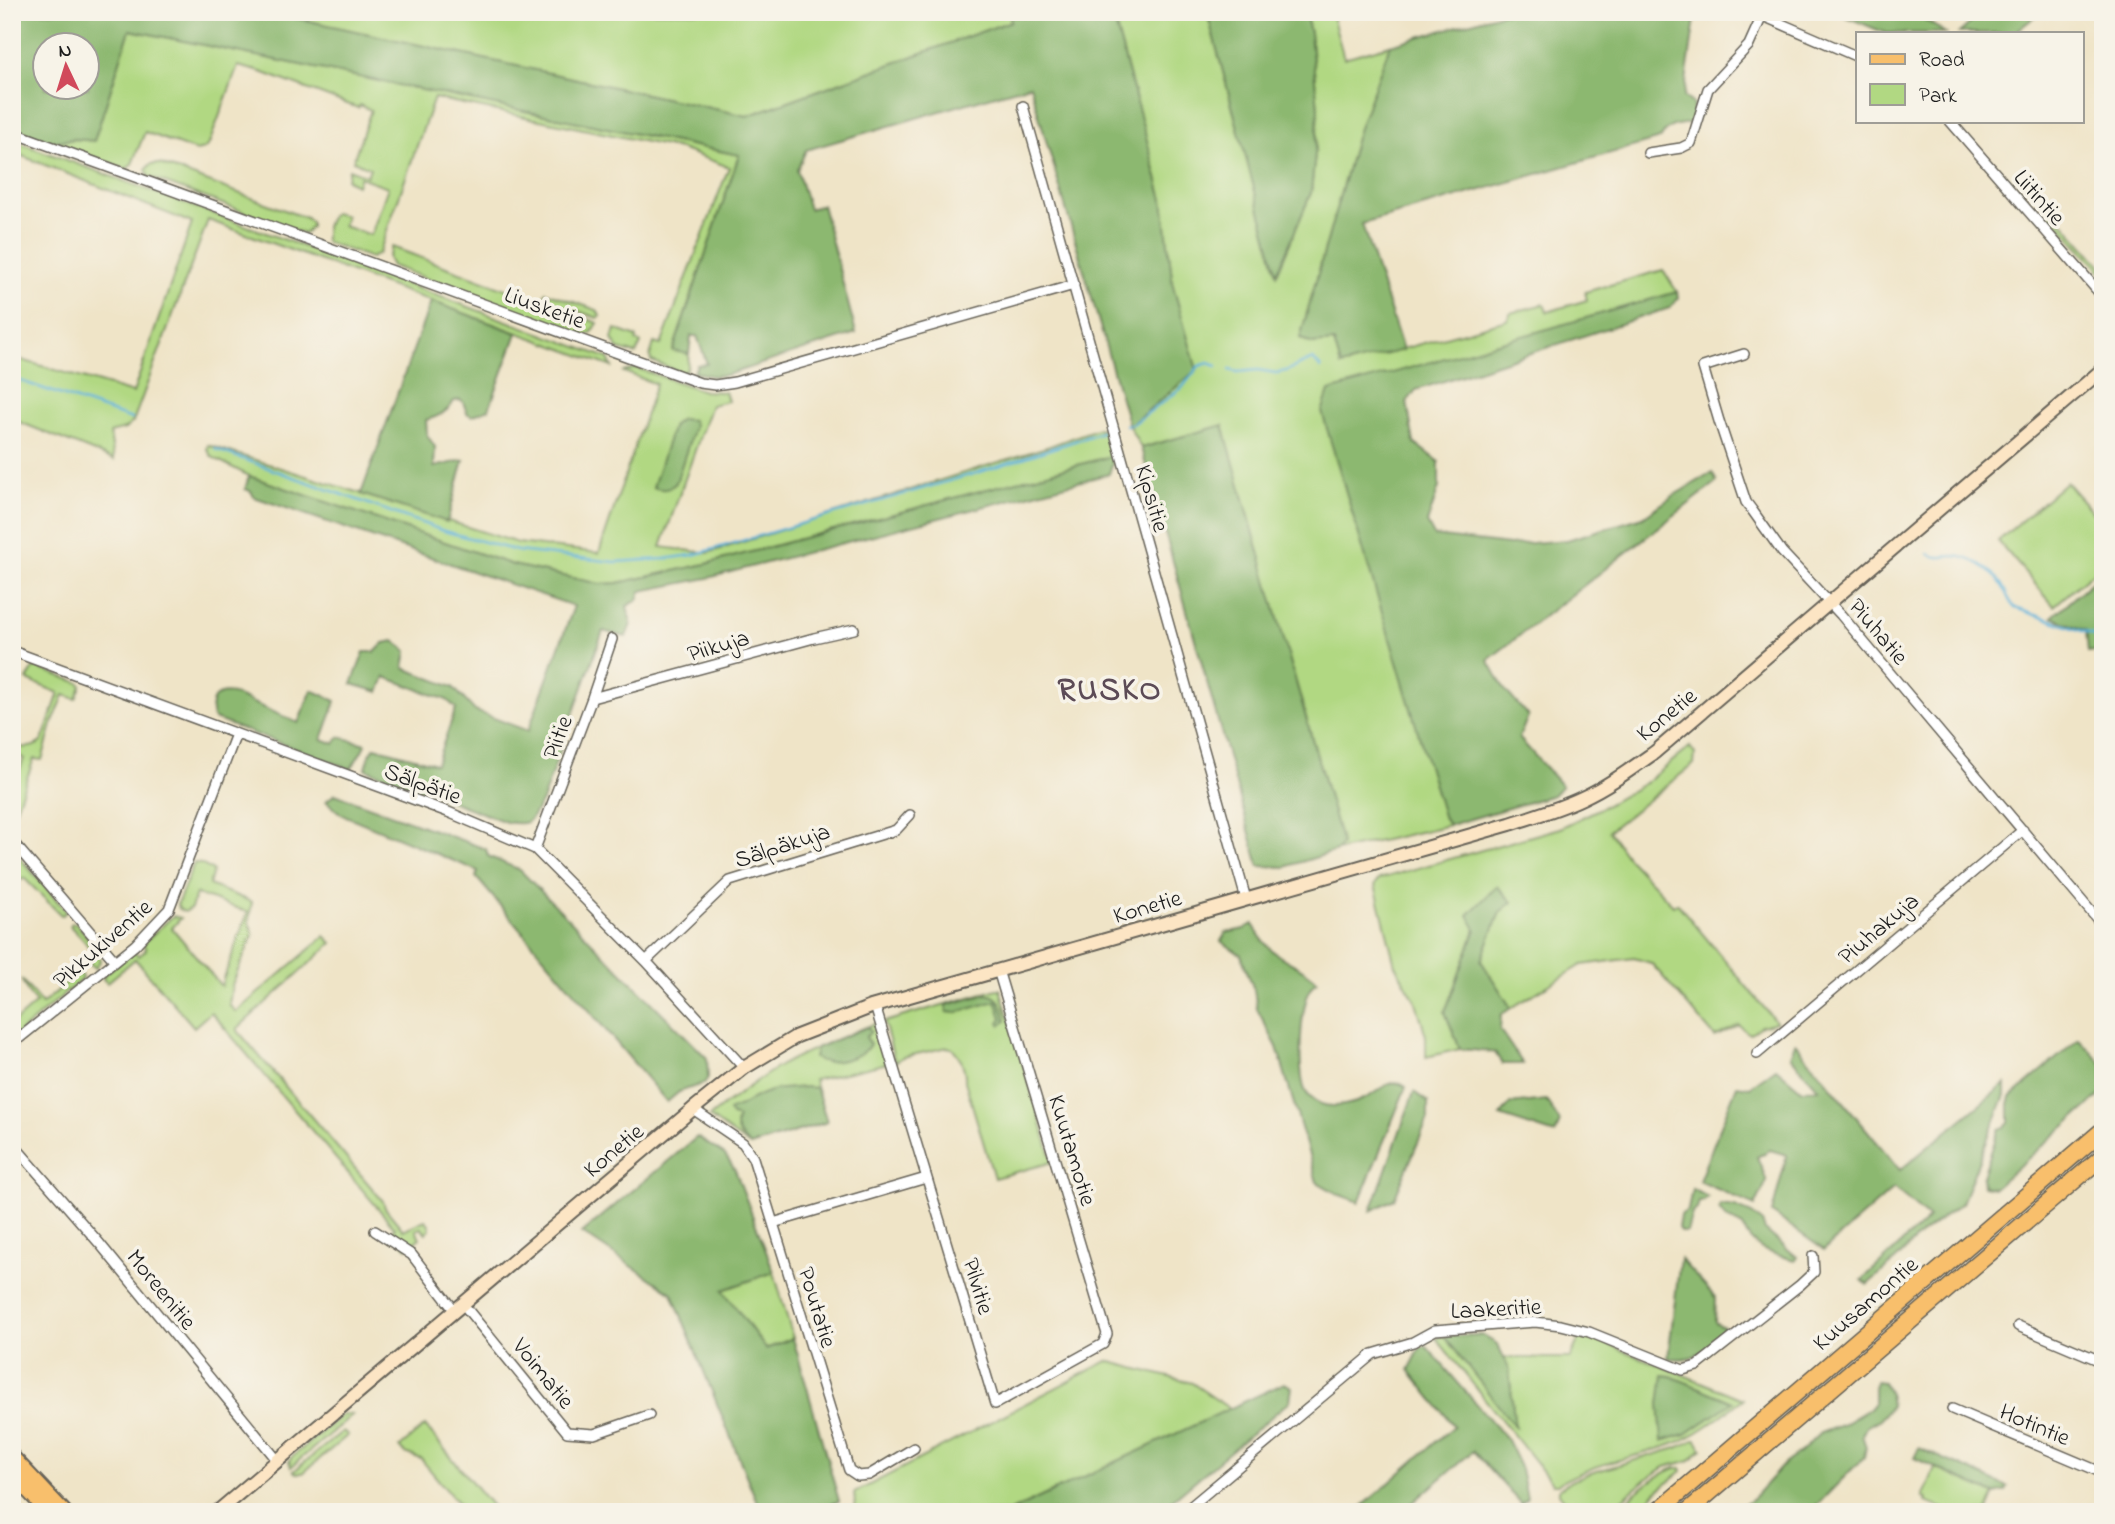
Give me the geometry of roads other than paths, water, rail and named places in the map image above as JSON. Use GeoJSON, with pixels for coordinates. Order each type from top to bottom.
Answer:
{"type":"FeatureCollection","features":[{"type":"Feature","properties":{"kind":"highway","name":"Kuusamontie"},"geometry":{"type":"LineString","coordinates":[[1657,1512],[2103,1130]]}},
{"type":"Feature","properties":{"kind":"highway","name":"Kuusamontie"},"geometry":{"type":"LineString","coordinates":[[1687,1512],[2103,1156]]}},
{"type":"Feature","properties":{"kind":"main road"},"geometry":{"type":"LineString","coordinates":[[12,1457],[64,1512]]}},
{"type":"Feature","properties":{"kind":"main road"},"geometry":{"type":"LineString","coordinates":[[12,1473],[48,1512]]}},
{"type":"Feature","properties":{"kind":"street"},"geometry":{"type":"LineString","coordinates":[[1648,153],[1681,148],[1691,143],[1708,89],[1749,45],[1758,14],[1856,56]]}},
{"type":"Feature","properties":{"kind":"street","name":"Kipsitie"},"geometry":{"type":"LineString","coordinates":[[1023,106],[1246,900]]}},
{"type":"Feature","properties":{"kind":"street","name":"Liitintie"},"geometry":{"type":"LineString","coordinates":[[1951,122],[2103,298]]}},
{"type":"Feature","properties":{"kind":"street","name":"Liusketie"},"geometry":{"type":"LineString","coordinates":[[12,132],[700,383],[715,385],[734,382],[1074,285]]}},
{"type":"Feature","properties":{"kind":"street","name":"Piuhatie"},"geometry":{"type":"LineString","coordinates":[[1744,354],[1703,367],[1746,502],[1782,552],[1830,604],[2103,926]]}},
{"type":"Feature","properties":{"kind":"street","name":"Konetie"},"geometry":{"type":"LineString","coordinates":[[217,1512],[693,1108],[744,1068],[797,1036],[875,1006],[1510,824],[1582,798],[1619,778],[1655,752],[2103,369]]}},
{"type":"Feature","properties":{"kind":"street","name":"Piikuja"},"geometry":{"type":"LineString","coordinates":[[592,698],[854,629]]}},
{"type":"Feature","properties":{"kind":"street","name":"Piitie"},"geometry":{"type":"LineString","coordinates":[[535,849],[612,639]]}},
{"type":"Feature","properties":{"kind":"street","name":"Sälpätie"},"geometry":{"type":"LineString","coordinates":[[12,651],[448,812],[535,849],[646,961],[744,1068]]}},
{"type":"Feature","properties":{"kind":"street","name":"Pikkukiventie"},"geometry":{"type":"LineString","coordinates":[[12,1044],[135,945],[169,909],[236,734]]}},
{"type":"Feature","properties":{"kind":"street","name":"Sälpäkuja"},"geometry":{"type":"LineString","coordinates":[[646,961],[730,881],[895,830],[910,815]]}},
{"type":"Feature","properties":{"kind":"street","name":"Piuhakuja"},"geometry":{"type":"LineString","coordinates":[[1757,1054],[2022,830]]}},
{"type":"Feature","properties":{"kind":"street"},"geometry":{"type":"LineString","coordinates":[[12,841],[115,961]]}},
{"type":"Feature","properties":{"kind":"street","name":"Kuutamotie"},"geometry":{"type":"LineString","coordinates":[[995,1404],[1105,1342],[1107,1329],[998,970]]}},
{"type":"Feature","properties":{"kind":"street","name":"Pilvitie"},"geometry":{"type":"LineString","coordinates":[[875,1006],[995,1404]]}},
{"type":"Feature","properties":{"kind":"street","name":"Poutatie"},"geometry":{"type":"LineString","coordinates":[[693,1108],[747,1147],[753,1158],[847,1467],[851,1473],[858,1476],[869,1475],[914,1448]]}},
{"type":"Feature","properties":{"kind":"street","name":"Moreenitie"},"geometry":{"type":"LineString","coordinates":[[12,1143],[100,1244],[278,1461]]}},
{"type":"Feature","properties":{"kind":"street"},"geometry":{"type":"LineString","coordinates":[[773,1223],[926,1178]]}},
{"type":"Feature","properties":{"kind":"street","name":"Voimatie"},"geometry":{"type":"LineString","coordinates":[[375,1231],[412,1255],[566,1432],[594,1434],[649,1415]]}},
{"type":"Feature","properties":{"kind":"street","name":"Laakeritie"},"geometry":{"type":"LineString","coordinates":[[1184,1512],[1373,1354],[1413,1342],[1435,1330],[1535,1322],[1589,1332],[1683,1370],[1697,1366],[1800,1285],[1814,1272],[1813,1256]]}},
{"type":"Feature","properties":{"kind":"street"},"geometry":{"type":"LineString","coordinates":[[2018,1326],[2103,1362]]}},
{"type":"Feature","properties":{"kind":"street","name":"Hotintie"},"geometry":{"type":"LineString","coordinates":[[1952,1409],[2103,1473]]}},
{"type":"Feature","properties":{"kind":"waterway"},"geometry":{"type":"LineString","coordinates":[[1230,370],[1276,373],[1313,359],[1321,368]]}},
{"type":"Feature","properties":{"kind":"waterway"},"geometry":{"type":"LineString","coordinates":[[1126,425],[1133,424],[1182,388],[1199,366],[1209,363],[1217,366]]}},
{"type":"Feature","properties":{"kind":"waterway"},"geometry":{"type":"LineString","coordinates":[[12,378],[132,419]]}},
{"type":"Feature","properties":{"kind":"waterway"},"geometry":{"type":"LineString","coordinates":[[215,449],[444,531],[517,551],[615,562],[693,555],[980,472],[1102,432]]}},
{"type":"Feature","properties":{"kind":"waterway"},"geometry":{"type":"LineString","coordinates":[[1929,554],[1937,557],[1957,556],[1974,561],[1996,578],[2015,608],[2103,638]]}},
{"type":"Feature","properties":{"kind":"district","name":"RUSKO"},"geometry":{"type":"Point","coordinates":[1110,688]}}]}
